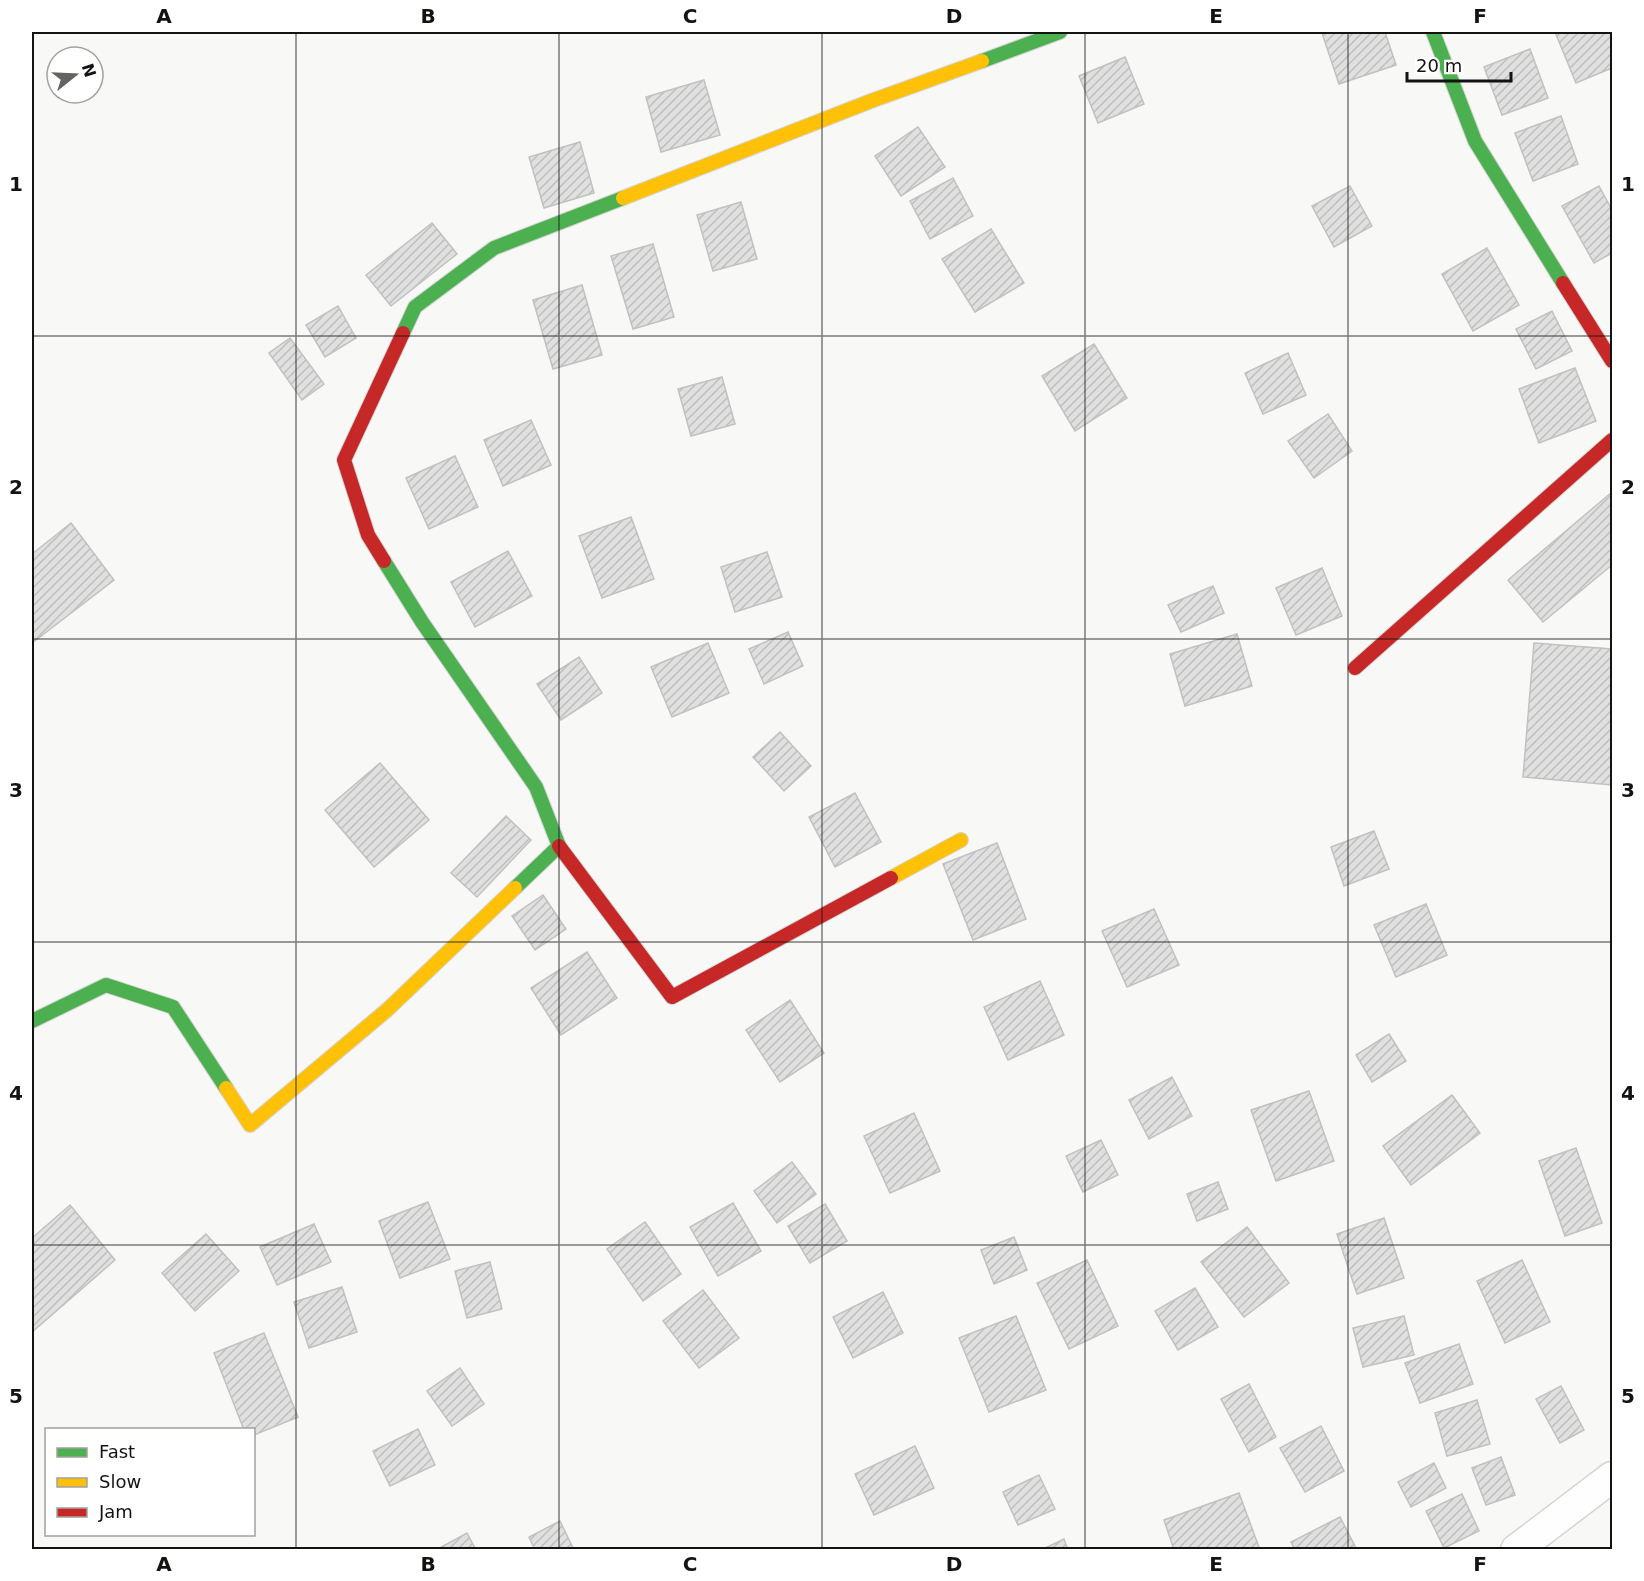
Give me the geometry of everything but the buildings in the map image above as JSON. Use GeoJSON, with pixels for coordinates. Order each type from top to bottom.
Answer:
{"type":"FeatureCollection","features":[{"type":"Feature","properties":{"kind":"street"},"geometry":{"type":"LineString","coordinates":[[961,840],[672,997],[559,846],[536,787],[422,622],[368,535],[344,460],[415,307],[494,248],[860,105],[1060,32]]}},
{"type":"Feature","properties":{"kind":"street"},"geometry":{"type":"LineString","coordinates":[[1433,32],[1475,141],[1612,361]]}},
{"type":"Feature","properties":{"kind":"street"},"geometry":{"type":"LineString","coordinates":[[1355,668],[1612,440]]}},
{"type":"Feature","properties":{"kind":"street"},"geometry":{"type":"LineString","coordinates":[[32,1022],[106,986],[173,1007],[250,1125],[387,1010],[559,846]]}},
{"type":"Feature","properties":{"kind":"street"},"geometry":{"type":"LineString","coordinates":[[1516,1550],[1612,1477]]}},
{"type":"Feature","properties":{"kind":"traffic: fast"},"geometry":{"type":"LineString","coordinates":[[982,61],[1060,32]]}},
{"type":"Feature","properties":{"kind":"traffic: fast"},"geometry":{"type":"LineString","coordinates":[[1433,32],[1475,141],[1563,283]]}},
{"type":"Feature","properties":{"kind":"traffic: fast"},"geometry":{"type":"LineString","coordinates":[[403,333],[415,307],[494,248],[623,198]]}},
{"type":"Feature","properties":{"kind":"traffic: fast"},"geometry":{"type":"LineString","coordinates":[[384,561],[422,622],[536,787],[559,846],[515,888]]}},
{"type":"Feature","properties":{"kind":"traffic: fast"},"geometry":{"type":"LineString","coordinates":[[32,1021],[106,985],[173,1007],[226,1088]]}},
{"type":"Feature","properties":{"kind":"traffic: slow"},"geometry":{"type":"LineString","coordinates":[[623,198],[871,101],[982,61]]}},
{"type":"Feature","properties":{"kind":"traffic: slow"},"geometry":{"type":"LineString","coordinates":[[891,878],[961,840]]}},
{"type":"Feature","properties":{"kind":"traffic: slow"},"geometry":{"type":"LineString","coordinates":[[226,1088],[250,1125],[387,1010],[515,888]]}},
{"type":"Feature","properties":{"kind":"traffic: jam"},"geometry":{"type":"LineString","coordinates":[[1563,283],[1612,361]]}},
{"type":"Feature","properties":{"kind":"traffic: jam"},"geometry":{"type":"LineString","coordinates":[[384,561],[368,535],[344,460],[403,333]]}},
{"type":"Feature","properties":{"kind":"traffic: jam"},"geometry":{"type":"LineString","coordinates":[[1355,668],[1612,440]]}},
{"type":"Feature","properties":{"kind":"traffic: jam"},"geometry":{"type":"LineString","coordinates":[[559,846],[672,997],[891,878]]}}]}
